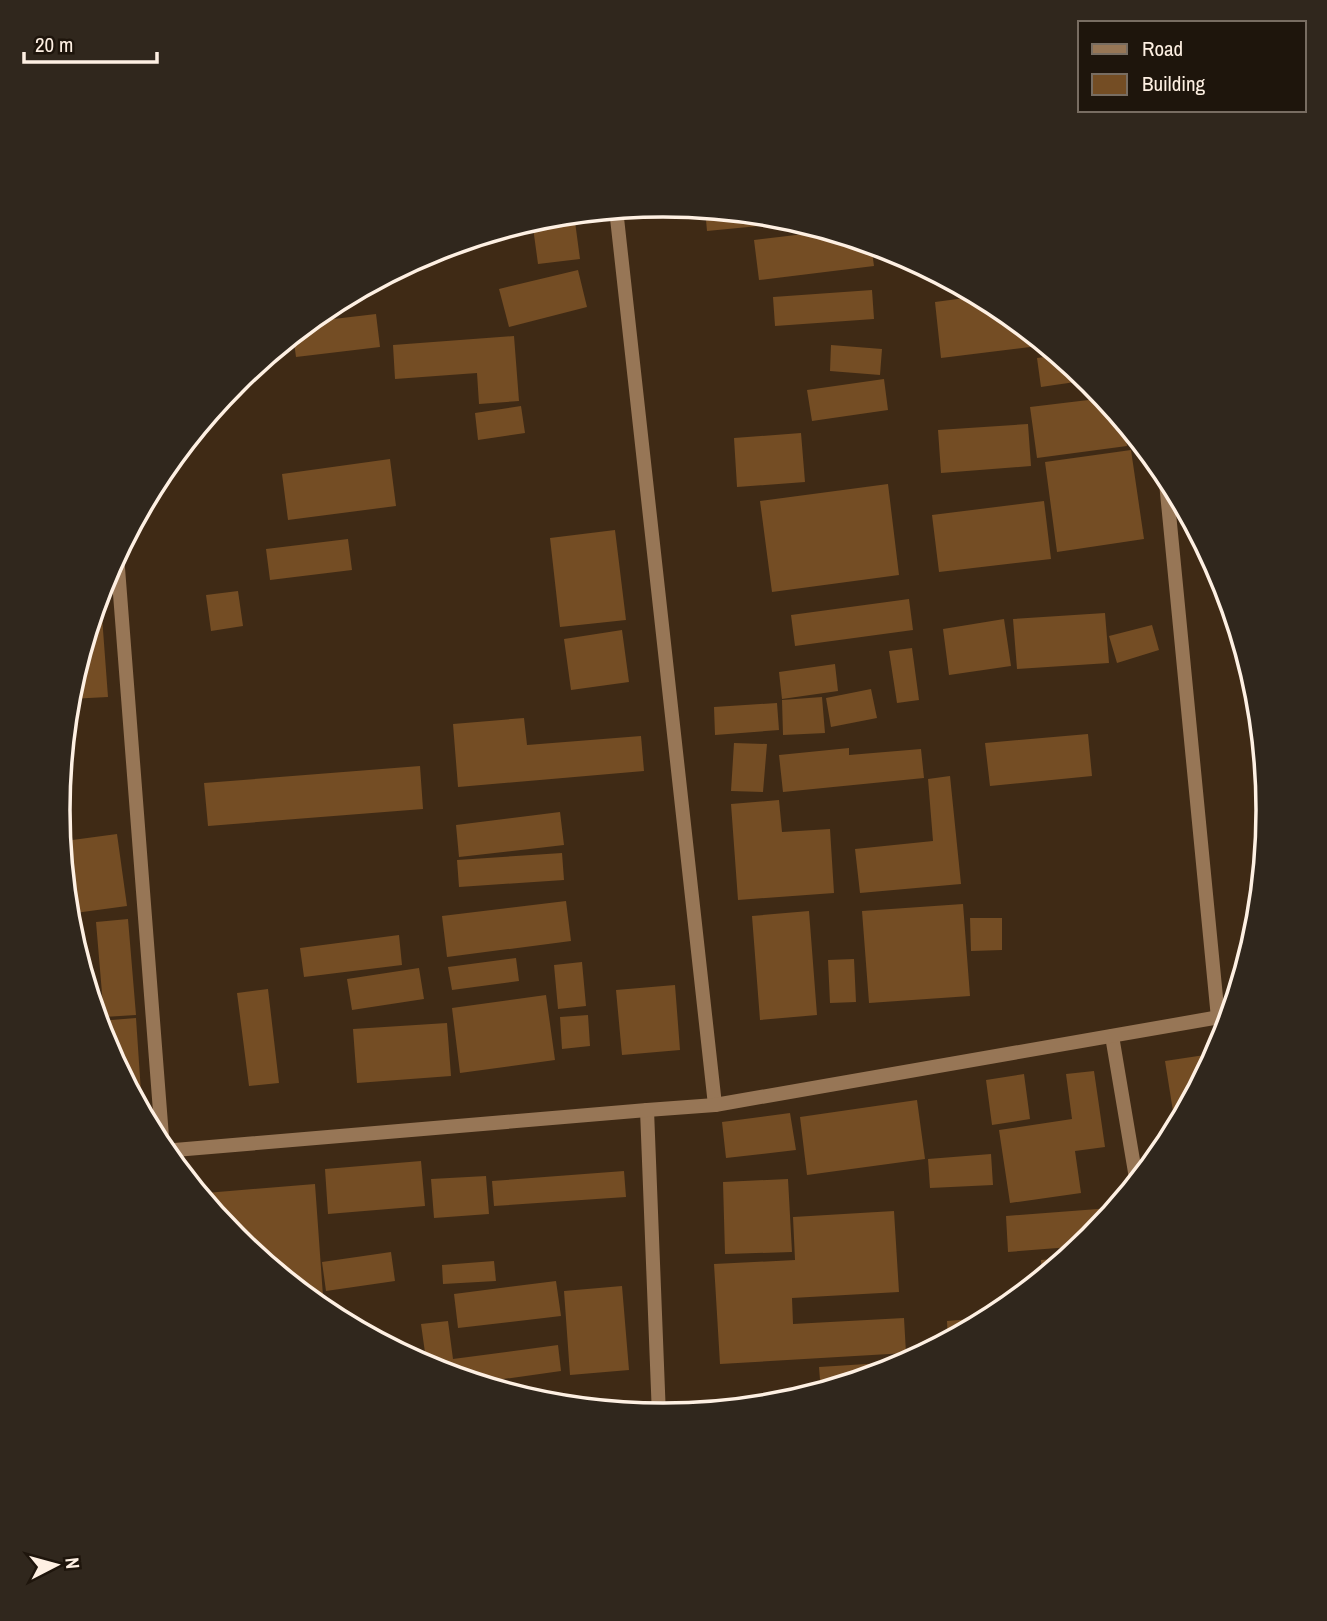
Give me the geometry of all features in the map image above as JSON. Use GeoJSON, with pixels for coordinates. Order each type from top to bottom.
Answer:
{"type":"FeatureCollection","features":[{"type":"Feature","properties":{"kind":"street"},"geometry":{"type":"LineString","coordinates":[[617,219],[715,1105]]}},
{"type":"Feature","properties":{"kind":"street"},"geometry":{"type":"LineString","coordinates":[[1168,499],[1224,1007]]}},
{"type":"Feature","properties":{"kind":"street"},"geometry":{"type":"LineString","coordinates":[[119,575],[161,1125]]}},
{"type":"Feature","properties":{"kind":"street"},"geometry":{"type":"LineString","coordinates":[[177,1150],[715,1105],[1220,1018]]}},
{"type":"Feature","properties":{"kind":"street"},"geometry":{"type":"LineString","coordinates":[[1112,1036],[1135,1171]]}},
{"type":"Feature","properties":{"kind":"street"},"geometry":{"type":"LineString","coordinates":[[647,1110],[659,1404]]}},
{"type":"Feature","properties":{"kind":"building"},"geometry":{"type":"Polygon","coordinates":[[[706,218],[763,226],[707,231],[706,218]]]}},
{"type":"Feature","properties":{"kind":"building"},"geometry":{"type":"Polygon","coordinates":[[[575,224],[580,259],[538,264],[534,231],[575,224]]]}},
{"type":"Feature","properties":{"kind":"building"},"geometry":{"type":"Polygon","coordinates":[[[804,234],[872,255],[874,266],[759,280],[754,240],[804,234]]]}},
{"type":"Feature","properties":{"kind":"building"},"geometry":{"type":"Polygon","coordinates":[[[578,270],[587,307],[509,327],[499,289],[578,270]]]}},
{"type":"Feature","properties":{"kind":"building"},"geometry":{"type":"Polygon","coordinates":[[[872,290],[874,319],[775,326],[773,297],[872,290]]]}},
{"type":"Feature","properties":{"kind":"building"},"geometry":{"type":"Polygon","coordinates":[[[962,298],[1033,347],[941,358],[935,302],[962,298]]]}},
{"type":"Feature","properties":{"kind":"building"},"geometry":{"type":"Polygon","coordinates":[[[376,314],[380,347],[296,357],[294,346],[331,319],[376,314]]]}},
{"type":"Feature","properties":{"kind":"building"},"geometry":{"type":"Polygon","coordinates":[[[514,336],[519,401],[479,404],[477,373],[395,379],[393,345],[514,336]]]}},
{"type":"Feature","properties":{"kind":"building"},"geometry":{"type":"Polygon","coordinates":[[[831,345],[882,349],[880,375],[830,371],[831,345]]]}},
{"type":"Feature","properties":{"kind":"building"},"geometry":{"type":"Polygon","coordinates":[[[1046,357],[1074,382],[1041,387],[1037,358],[1046,357]]]}},
{"type":"Feature","properties":{"kind":"building"},"geometry":{"type":"Polygon","coordinates":[[[884,379],[888,410],[812,421],[807,390],[884,379]]]}},
{"type":"Feature","properties":{"kind":"building"},"geometry":{"type":"Polygon","coordinates":[[[1091,400],[1126,439],[1127,446],[1037,458],[1030,407],[1091,400]]]}},
{"type":"Feature","properties":{"kind":"building"},"geometry":{"type":"Polygon","coordinates":[[[521,406],[525,433],[478,440],[475,413],[521,406]]]}},
{"type":"Feature","properties":{"kind":"building"},"geometry":{"type":"Polygon","coordinates":[[[1028,424],[1031,466],[941,473],[938,430],[1028,424]]]}},
{"type":"Feature","properties":{"kind":"building"},"geometry":{"type":"Polygon","coordinates":[[[801,433],[805,482],[737,487],[734,438],[801,433]]]}},
{"type":"Feature","properties":{"kind":"building"},"geometry":{"type":"Polygon","coordinates":[[[1131,450],[1144,539],[1057,552],[1045,462],[1131,450]]]}},
{"type":"Feature","properties":{"kind":"building"},"geometry":{"type":"Polygon","coordinates":[[[390,459],[396,506],[288,520],[282,474],[390,459]]]}},
{"type":"Feature","properties":{"kind":"building"},"geometry":{"type":"Polygon","coordinates":[[[888,484],[899,575],[772,592],[760,501],[888,484]]]}},
{"type":"Feature","properties":{"kind":"building"},"geometry":{"type":"Polygon","coordinates":[[[1044,501],[1051,559],[939,572],[932,515],[1044,501]]]}},
{"type":"Feature","properties":{"kind":"building"},"geometry":{"type":"Polygon","coordinates":[[[615,530],[626,620],[560,627],[550,538],[615,530]]]}},
{"type":"Feature","properties":{"kind":"building"},"geometry":{"type":"Polygon","coordinates":[[[348,539],[352,570],[270,580],[266,549],[348,539]]]}},
{"type":"Feature","properties":{"kind":"building"},"geometry":{"type":"Polygon","coordinates":[[[238,591],[243,626],[211,631],[206,595],[238,591]]]}},
{"type":"Feature","properties":{"kind":"building"},"geometry":{"type":"Polygon","coordinates":[[[909,599],[913,630],[795,646],[791,615],[909,599]]]}},
{"type":"Feature","properties":{"kind":"building"},"geometry":{"type":"Polygon","coordinates":[[[1105,613],[1109,663],[1017,669],[1013,619],[1105,613]]]}},
{"type":"Feature","properties":{"kind":"building"},"geometry":{"type":"Polygon","coordinates":[[[102,617],[108,697],[80,698],[102,617]]]}},
{"type":"Feature","properties":{"kind":"building"},"geometry":{"type":"Polygon","coordinates":[[[1004,619],[1011,666],[949,675],[943,629],[1004,619]]]}},
{"type":"Feature","properties":{"kind":"building"},"geometry":{"type":"Polygon","coordinates":[[[1152,625],[1159,650],[1117,663],[1109,636],[1152,625]]]}},
{"type":"Feature","properties":{"kind":"building"},"geometry":{"type":"Polygon","coordinates":[[[622,630],[629,682],[571,690],[564,639],[622,630]]]}},
{"type":"Feature","properties":{"kind":"building"},"geometry":{"type":"Polygon","coordinates":[[[912,648],[919,700],[897,703],[889,651],[912,648]]]}},
{"type":"Feature","properties":{"kind":"building"},"geometry":{"type":"Polygon","coordinates":[[[835,664],[838,691],[782,699],[779,672],[835,664]]]}},
{"type":"Feature","properties":{"kind":"building"},"geometry":{"type":"Polygon","coordinates":[[[871,689],[877,718],[831,727],[826,698],[871,689]]]}},
{"type":"Feature","properties":{"kind":"building"},"geometry":{"type":"Polygon","coordinates":[[[822,697],[825,733],[783,735],[782,700],[822,697]]]}},
{"type":"Feature","properties":{"kind":"building"},"geometry":{"type":"Polygon","coordinates":[[[777,703],[779,730],[715,735],[714,707],[777,703]]]}},
{"type":"Feature","properties":{"kind":"building"},"geometry":{"type":"Polygon","coordinates":[[[524,718],[527,745],[641,736],[644,771],[458,787],[453,724],[524,718]]]}},
{"type":"Feature","properties":{"kind":"building"},"geometry":{"type":"Polygon","coordinates":[[[1088,734],[1092,776],[990,786],[985,743],[1088,734]]]}},
{"type":"Feature","properties":{"kind":"building"},"geometry":{"type":"Polygon","coordinates":[[[734,743],[767,744],[763,792],[731,791],[734,743]]]}},
{"type":"Feature","properties":{"kind":"building"},"geometry":{"type":"Polygon","coordinates":[[[849,748],[849,755],[921,749],[924,778],[783,792],[779,755],[849,748]]]}},
{"type":"Feature","properties":{"kind":"building"},"geometry":{"type":"Polygon","coordinates":[[[420,766],[423,809],[208,826],[204,783],[420,766]]]}},
{"type":"Feature","properties":{"kind":"building"},"geometry":{"type":"Polygon","coordinates":[[[950,776],[961,884],[860,893],[855,849],[933,841],[928,779],[950,776]]]}},
{"type":"Feature","properties":{"kind":"building"},"geometry":{"type":"Polygon","coordinates":[[[779,800],[782,832],[830,829],[834,893],[738,900],[731,804],[779,800]]]}},
{"type":"Feature","properties":{"kind":"building"},"geometry":{"type":"Polygon","coordinates":[[[560,812],[564,845],[459,857],[456,825],[560,812]]]}},
{"type":"Feature","properties":{"kind":"building"},"geometry":{"type":"Polygon","coordinates":[[[117,834],[127,906],[79,912],[71,840],[117,834]]]}},
{"type":"Feature","properties":{"kind":"building"},"geometry":{"type":"Polygon","coordinates":[[[562,853],[564,880],[459,887],[457,860],[562,853]]]}},
{"type":"Feature","properties":{"kind":"building"},"geometry":{"type":"Polygon","coordinates":[[[566,901],[571,941],[447,957],[442,916],[566,901]]]}},
{"type":"Feature","properties":{"kind":"building"},"geometry":{"type":"Polygon","coordinates":[[[963,904],[970,996],[869,1003],[862,911],[963,904]]]}},
{"type":"Feature","properties":{"kind":"building"},"geometry":{"type":"Polygon","coordinates":[[[809,911],[817,1015],[760,1020],[752,916],[809,911]]]}},
{"type":"Feature","properties":{"kind":"building"},"geometry":{"type":"Polygon","coordinates":[[[970,918],[1002,918],[1002,950],[971,951],[970,918]]]}},
{"type":"Feature","properties":{"kind":"building"},"geometry":{"type":"Polygon","coordinates":[[[128,919],[136,1015],[107,1017],[103,1007],[96,922],[128,919]]]}},
{"type":"Feature","properties":{"kind":"building"},"geometry":{"type":"Polygon","coordinates":[[[399,935],[402,965],[304,977],[300,948],[399,935]]]}},
{"type":"Feature","properties":{"kind":"building"},"geometry":{"type":"Polygon","coordinates":[[[516,958],[519,981],[452,990],[448,967],[516,958]]]}},
{"type":"Feature","properties":{"kind":"building"},"geometry":{"type":"Polygon","coordinates":[[[854,959],[856,1002],[830,1003],[828,960],[854,959]]]}},
{"type":"Feature","properties":{"kind":"building"},"geometry":{"type":"Polygon","coordinates":[[[582,962],[586,1006],[558,1009],[554,965],[582,962]]]}},
{"type":"Feature","properties":{"kind":"building"},"geometry":{"type":"Polygon","coordinates":[[[419,968],[424,999],[352,1010],[347,979],[419,968]]]}},
{"type":"Feature","properties":{"kind":"building"},"geometry":{"type":"Polygon","coordinates":[[[675,985],[680,1050],[622,1055],[616,990],[675,985]]]}},
{"type":"Feature","properties":{"kind":"building"},"geometry":{"type":"Polygon","coordinates":[[[268,989],[279,1083],[249,1086],[237,993],[268,989]]]}},
{"type":"Feature","properties":{"kind":"building"},"geometry":{"type":"Polygon","coordinates":[[[546,995],[555,1060],[460,1073],[452,1008],[546,995]]]}},
{"type":"Feature","properties":{"kind":"building"},"geometry":{"type":"Polygon","coordinates":[[[588,1015],[590,1046],[562,1049],[560,1017],[588,1015]]]}},
{"type":"Feature","properties":{"kind":"building"},"geometry":{"type":"Polygon","coordinates":[[[136,1018],[141,1091],[131,1073],[108,1020],[136,1018]]]}},
{"type":"Feature","properties":{"kind":"building"},"geometry":{"type":"Polygon","coordinates":[[[447,1023],[451,1076],[357,1083],[353,1029],[447,1023]]]}},
{"type":"Feature","properties":{"kind":"building"},"geometry":{"type":"Polygon","coordinates":[[[1204,1055],[1173,1113],[1165,1061],[1204,1055]]]}},
{"type":"Feature","properties":{"kind":"building"},"geometry":{"type":"Polygon","coordinates":[[[1094,1071],[1105,1147],[1075,1151],[1081,1193],[1010,1203],[999,1130],[1072,1119],[1066,1074],[1094,1071]]]}},
{"type":"Feature","properties":{"kind":"building"},"geometry":{"type":"Polygon","coordinates":[[[1024,1074],[1030,1119],[992,1125],[986,1080],[1024,1074]]]}},
{"type":"Feature","properties":{"kind":"building"},"geometry":{"type":"Polygon","coordinates":[[[917,1100],[925,1159],[807,1175],[800,1117],[917,1100]]]}},
{"type":"Feature","properties":{"kind":"building"},"geometry":{"type":"Polygon","coordinates":[[[790,1113],[796,1150],[726,1158],[722,1122],[790,1113]]]}},
{"type":"Feature","properties":{"kind":"building"},"geometry":{"type":"Polygon","coordinates":[[[991,1154],[993,1185],[930,1188],[928,1159],[991,1154]]]}},
{"type":"Feature","properties":{"kind":"building"},"geometry":{"type":"Polygon","coordinates":[[[421,1161],[425,1206],[328,1214],[325,1169],[421,1161]]]}},
{"type":"Feature","properties":{"kind":"building"},"geometry":{"type":"Polygon","coordinates":[[[624,1171],[626,1197],[494,1206],[492,1181],[624,1171]]]}},
{"type":"Feature","properties":{"kind":"building"},"geometry":{"type":"Polygon","coordinates":[[[486,1176],[489,1214],[434,1218],[431,1179],[486,1176]]]}},
{"type":"Feature","properties":{"kind":"building"},"geometry":{"type":"Polygon","coordinates":[[[788,1179],[792,1252],[725,1254],[723,1182],[788,1179]]]}},
{"type":"Feature","properties":{"kind":"building"},"geometry":{"type":"Polygon","coordinates":[[[315,1184],[323,1296],[272,1257],[210,1193],[315,1184]]]}},
{"type":"Feature","properties":{"kind":"building"},"geometry":{"type":"Polygon","coordinates":[[[1104,1209],[1065,1247],[1008,1252],[1006,1216],[1104,1209]]]}},
{"type":"Feature","properties":{"kind":"building"},"geometry":{"type":"Polygon","coordinates":[[[894,1211],[899,1292],[792,1298],[793,1324],[904,1318],[906,1352],[720,1364],[714,1264],[795,1260],[793,1217],[894,1211]]]}},
{"type":"Feature","properties":{"kind":"building"},"geometry":{"type":"Polygon","coordinates":[[[391,1252],[395,1281],[326,1291],[322,1262],[391,1252]]]}},
{"type":"Feature","properties":{"kind":"building"},"geometry":{"type":"Polygon","coordinates":[[[1052,1259],[1041,1268],[1041,1260],[1052,1259]]]}},
{"type":"Feature","properties":{"kind":"building"},"geometry":{"type":"Polygon","coordinates":[[[494,1261],[496,1281],[443,1284],[442,1265],[494,1261]]]}},
{"type":"Feature","properties":{"kind":"building"},"geometry":{"type":"Polygon","coordinates":[[[556,1281],[561,1316],[458,1328],[454,1294],[556,1281]]]}},
{"type":"Feature","properties":{"kind":"building"},"geometry":{"type":"Polygon","coordinates":[[[622,1286],[629,1370],[570,1375],[564,1291],[622,1286]]]}},
{"type":"Feature","properties":{"kind":"building"},"geometry":{"type":"Polygon","coordinates":[[[968,1319],[947,1331],[947,1321],[968,1319]]]}},
{"type":"Feature","properties":{"kind":"building"},"geometry":{"type":"Polygon","coordinates":[[[448,1321],[453,1359],[558,1345],[561,1371],[497,1380],[473,1373],[425,1354],[421,1324],[448,1321]]]}},
{"type":"Feature","properties":{"kind":"building"},"geometry":{"type":"Polygon","coordinates":[[[880,1363],[820,1383],[819,1367],[880,1363]]]}}]}
